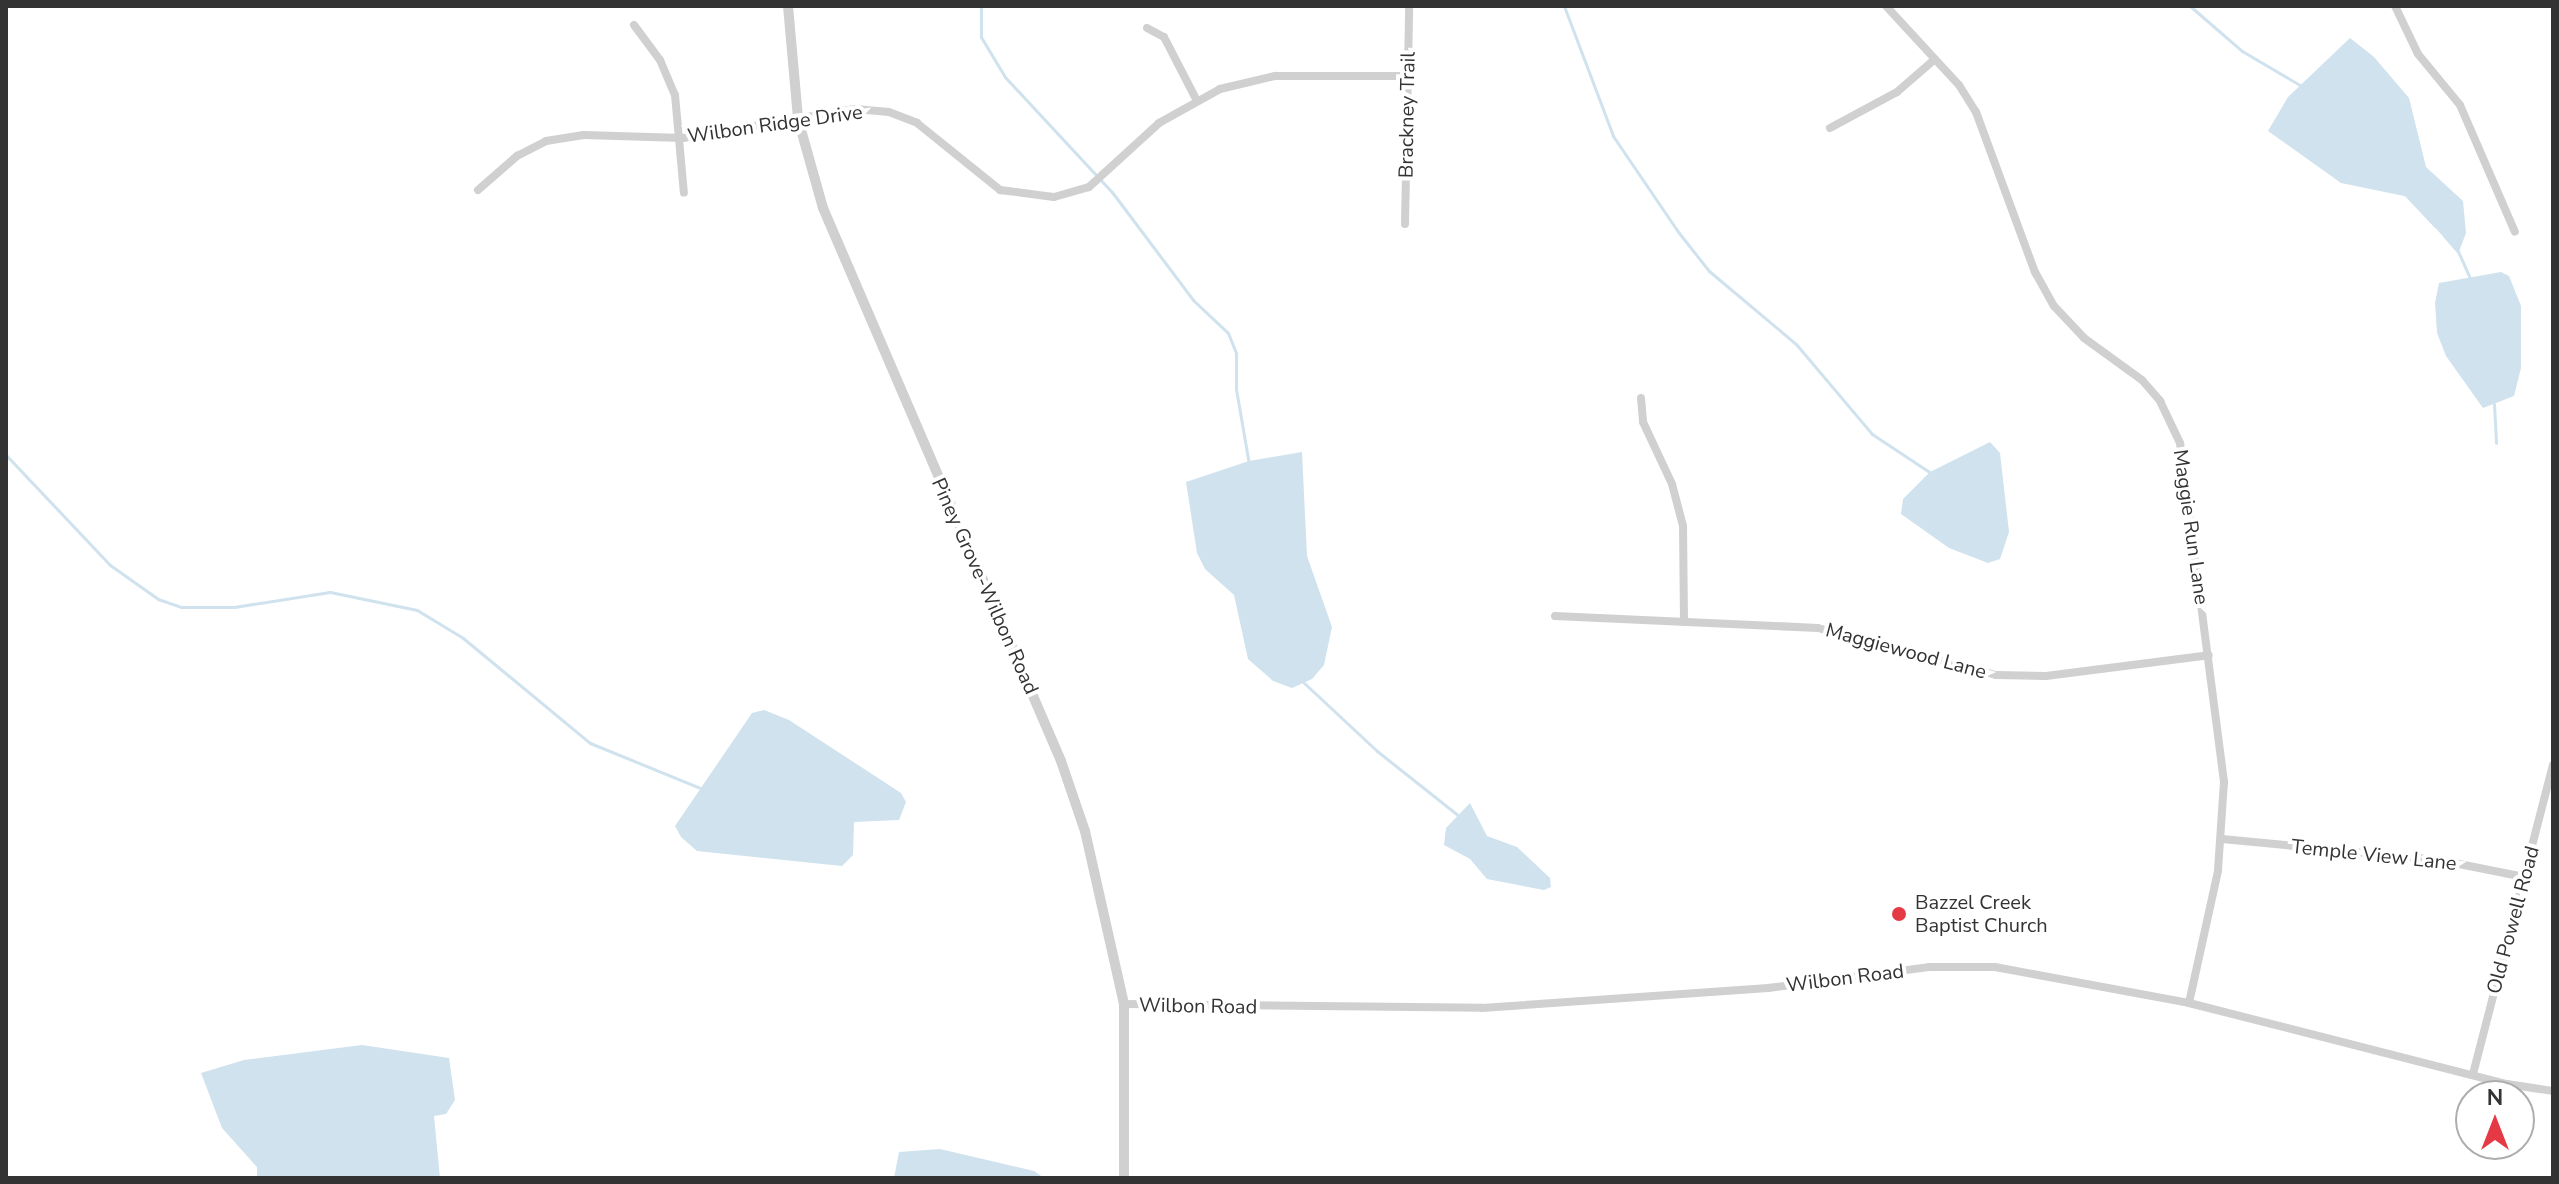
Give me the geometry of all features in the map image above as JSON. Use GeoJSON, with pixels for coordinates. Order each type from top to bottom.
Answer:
{"type":"FeatureCollection","features":[{"type":"Feature","properties":{"kind":"street","name":"Piney Grove-Wilbon Road"},"geometry":{"type":"LineString","coordinates":[[788,6],[798,119],[823,208],[1061,761],[1093,858],[1124,1004],[1124,1178]]}},
{"type":"Feature","properties":{"kind":"street","name":"Brackney Trail"},"geometry":{"type":"LineString","coordinates":[[1405,224],[1409,6]]}},
{"type":"Feature","properties":{"kind":"street","name":"Maggie Run Lane"},"geometry":{"type":"LineString","coordinates":[[1886,6],[1959,85],[1984,128],[2035,272],[2054,306],[2084,338],[2142,380],[2175,430],[2209,655],[2224,782],[2222,839],[2189,1003]]}},
{"type":"Feature","properties":{"kind":"street"},"geometry":{"type":"LineString","coordinates":[[2395,6],[2418,54],[2460,105],[2515,232]]}},
{"type":"Feature","properties":{"kind":"street"},"geometry":{"type":"LineString","coordinates":[[634,25],[660,60],[675,95],[683,138],[684,193]]}},
{"type":"Feature","properties":{"kind":"street"},"geometry":{"type":"LineString","coordinates":[[1147,28],[1164,37],[1196,99]]}},
{"type":"Feature","properties":{"kind":"street"},"geometry":{"type":"LineString","coordinates":[[1830,128],[1897,92],[1935,59]]}},
{"type":"Feature","properties":{"kind":"street","name":"Wilbon Ridge Drive"},"geometry":{"type":"LineString","coordinates":[[478,190],[517,156],[546,141],[584,135],[683,138],[855,109],[903,115],[988,183],[1041,198],[1089,187],[1159,123],[1196,99],[1260,77],[1408,76]]}},
{"type":"Feature","properties":{"kind":"street"},"geometry":{"type":"LineString","coordinates":[[1641,398],[1643,422],[1672,484],[1683,526],[1684,622]]}},
{"type":"Feature","properties":{"kind":"street","name":"Maggiewood Lane"},"geometry":{"type":"LineString","coordinates":[[1555,616],[1838,631],[1996,675],[2046,676],[2209,655]]}},
{"type":"Feature","properties":{"kind":"street","name":"Old Powell Road"},"geometry":{"type":"LineString","coordinates":[[2473,1074],[2553,765]]}},
{"type":"Feature","properties":{"kind":"street","name":"Temple View Lane"},"geometry":{"type":"LineString","coordinates":[[2222,839],[2439,860],[2524,877]]}},
{"type":"Feature","properties":{"kind":"street","name":"Wilbon Road"},"geometry":{"type":"LineString","coordinates":[[1124,1004],[1496,1007],[1712,993],[1972,966],[2034,972],[2189,1003],[2553,1091]]}},
{"type":"Feature","properties":{"kind":"water"},"geometry":{"type":"Polygon","coordinates":[[[2350,38],[2374,57],[2409,98],[2426,167],[2463,201],[2466,233],[2458,254],[2409,197],[2341,183],[2268,131],[2288,97],[2350,38]]]}},
{"type":"Feature","properties":{"kind":"water"},"geometry":{"type":"Polygon","coordinates":[[[2501,272],[2509,276],[2521,306],[2521,368],[2514,396],[2483,408],[2446,356],[2437,333],[2435,303],[2439,283],[2501,272]]]}},
{"type":"Feature","properties":{"kind":"water"},"geometry":{"type":"Polygon","coordinates":[[[1990,442],[2000,453],[2009,532],[2000,559],[1988,563],[1949,548],[1901,514],[1903,499],[1930,472],[1990,442]]]}},
{"type":"Feature","properties":{"kind":"water"},"geometry":{"type":"Polygon","coordinates":[[[1302,452],[1307,556],[1332,627],[1324,665],[1312,679],[1292,688],[1273,681],[1248,659],[1234,595],[1205,569],[1197,553],[1186,482],[1249,461],[1302,452]]]}},
{"type":"Feature","properties":{"kind":"water"},"geometry":{"type":"Polygon","coordinates":[[[764,710],[789,720],[901,793],[906,802],[899,820],[854,822],[853,855],[842,866],[697,851],[681,837],[675,826],[752,713],[764,710]]]}},
{"type":"Feature","properties":{"kind":"water"},"geometry":{"type":"Polygon","coordinates":[[[1470,803],[1487,836],[1517,847],[1550,878],[1551,887],[1544,890],[1487,879],[1470,859],[1444,845],[1446,828],[1470,803]]]}},
{"type":"Feature","properties":{"kind":"water"},"geometry":{"type":"Polygon","coordinates":[[[362,1045],[449,1058],[455,1100],[446,1114],[434,1116],[440,1178],[257,1178],[257,1167],[222,1128],[201,1073],[244,1060],[362,1045]]]}},
{"type":"Feature","properties":{"kind":"water"},"geometry":{"type":"Polygon","coordinates":[[[940,1149],[1034,1171],[1044,1178],[894,1178],[899,1152],[940,1149]]]}},
{"type":"Feature","properties":{"kind":"waterway"},"geometry":{"type":"LineString","coordinates":[[981,6],[981,37],[1005,77],[1112,192],[1193,300],[1228,333],[1236,353],[1236,389],[1249,464]]}},
{"type":"Feature","properties":{"kind":"waterway"},"geometry":{"type":"LineString","coordinates":[[1564,6],[1613,136],[1679,233],[1709,271],[1796,344],[1872,434],[1931,473]]}},
{"type":"Feature","properties":{"kind":"waterway"},"geometry":{"type":"LineString","coordinates":[[2190,6],[2242,51],[2303,87]]}},
{"type":"Feature","properties":{"kind":"waterway"},"geometry":{"type":"LineString","coordinates":[[2405,194],[2435,226]]}},
{"type":"Feature","properties":{"kind":"waterway"},"geometry":{"type":"LineString","coordinates":[[2457,249],[2472,282]]}},
{"type":"Feature","properties":{"kind":"waterway"},"geometry":{"type":"LineString","coordinates":[[2494,404],[2496,443]]}},
{"type":"Feature","properties":{"kind":"waterway"},"geometry":{"type":"LineString","coordinates":[[6,455],[110,565],[158,599],[181,607],[234,607],[330,592],[417,610],[463,638],[590,743],[703,789]]}},
{"type":"Feature","properties":{"kind":"waterway"},"geometry":{"type":"LineString","coordinates":[[1302,681],[1377,751],[1459,816]]}},
{"type":"Feature","properties":{"kind":"place","name":"Bazzel Creek Baptist Church"},"geometry":{"type":"Point","coordinates":[1899,914]}}]}
